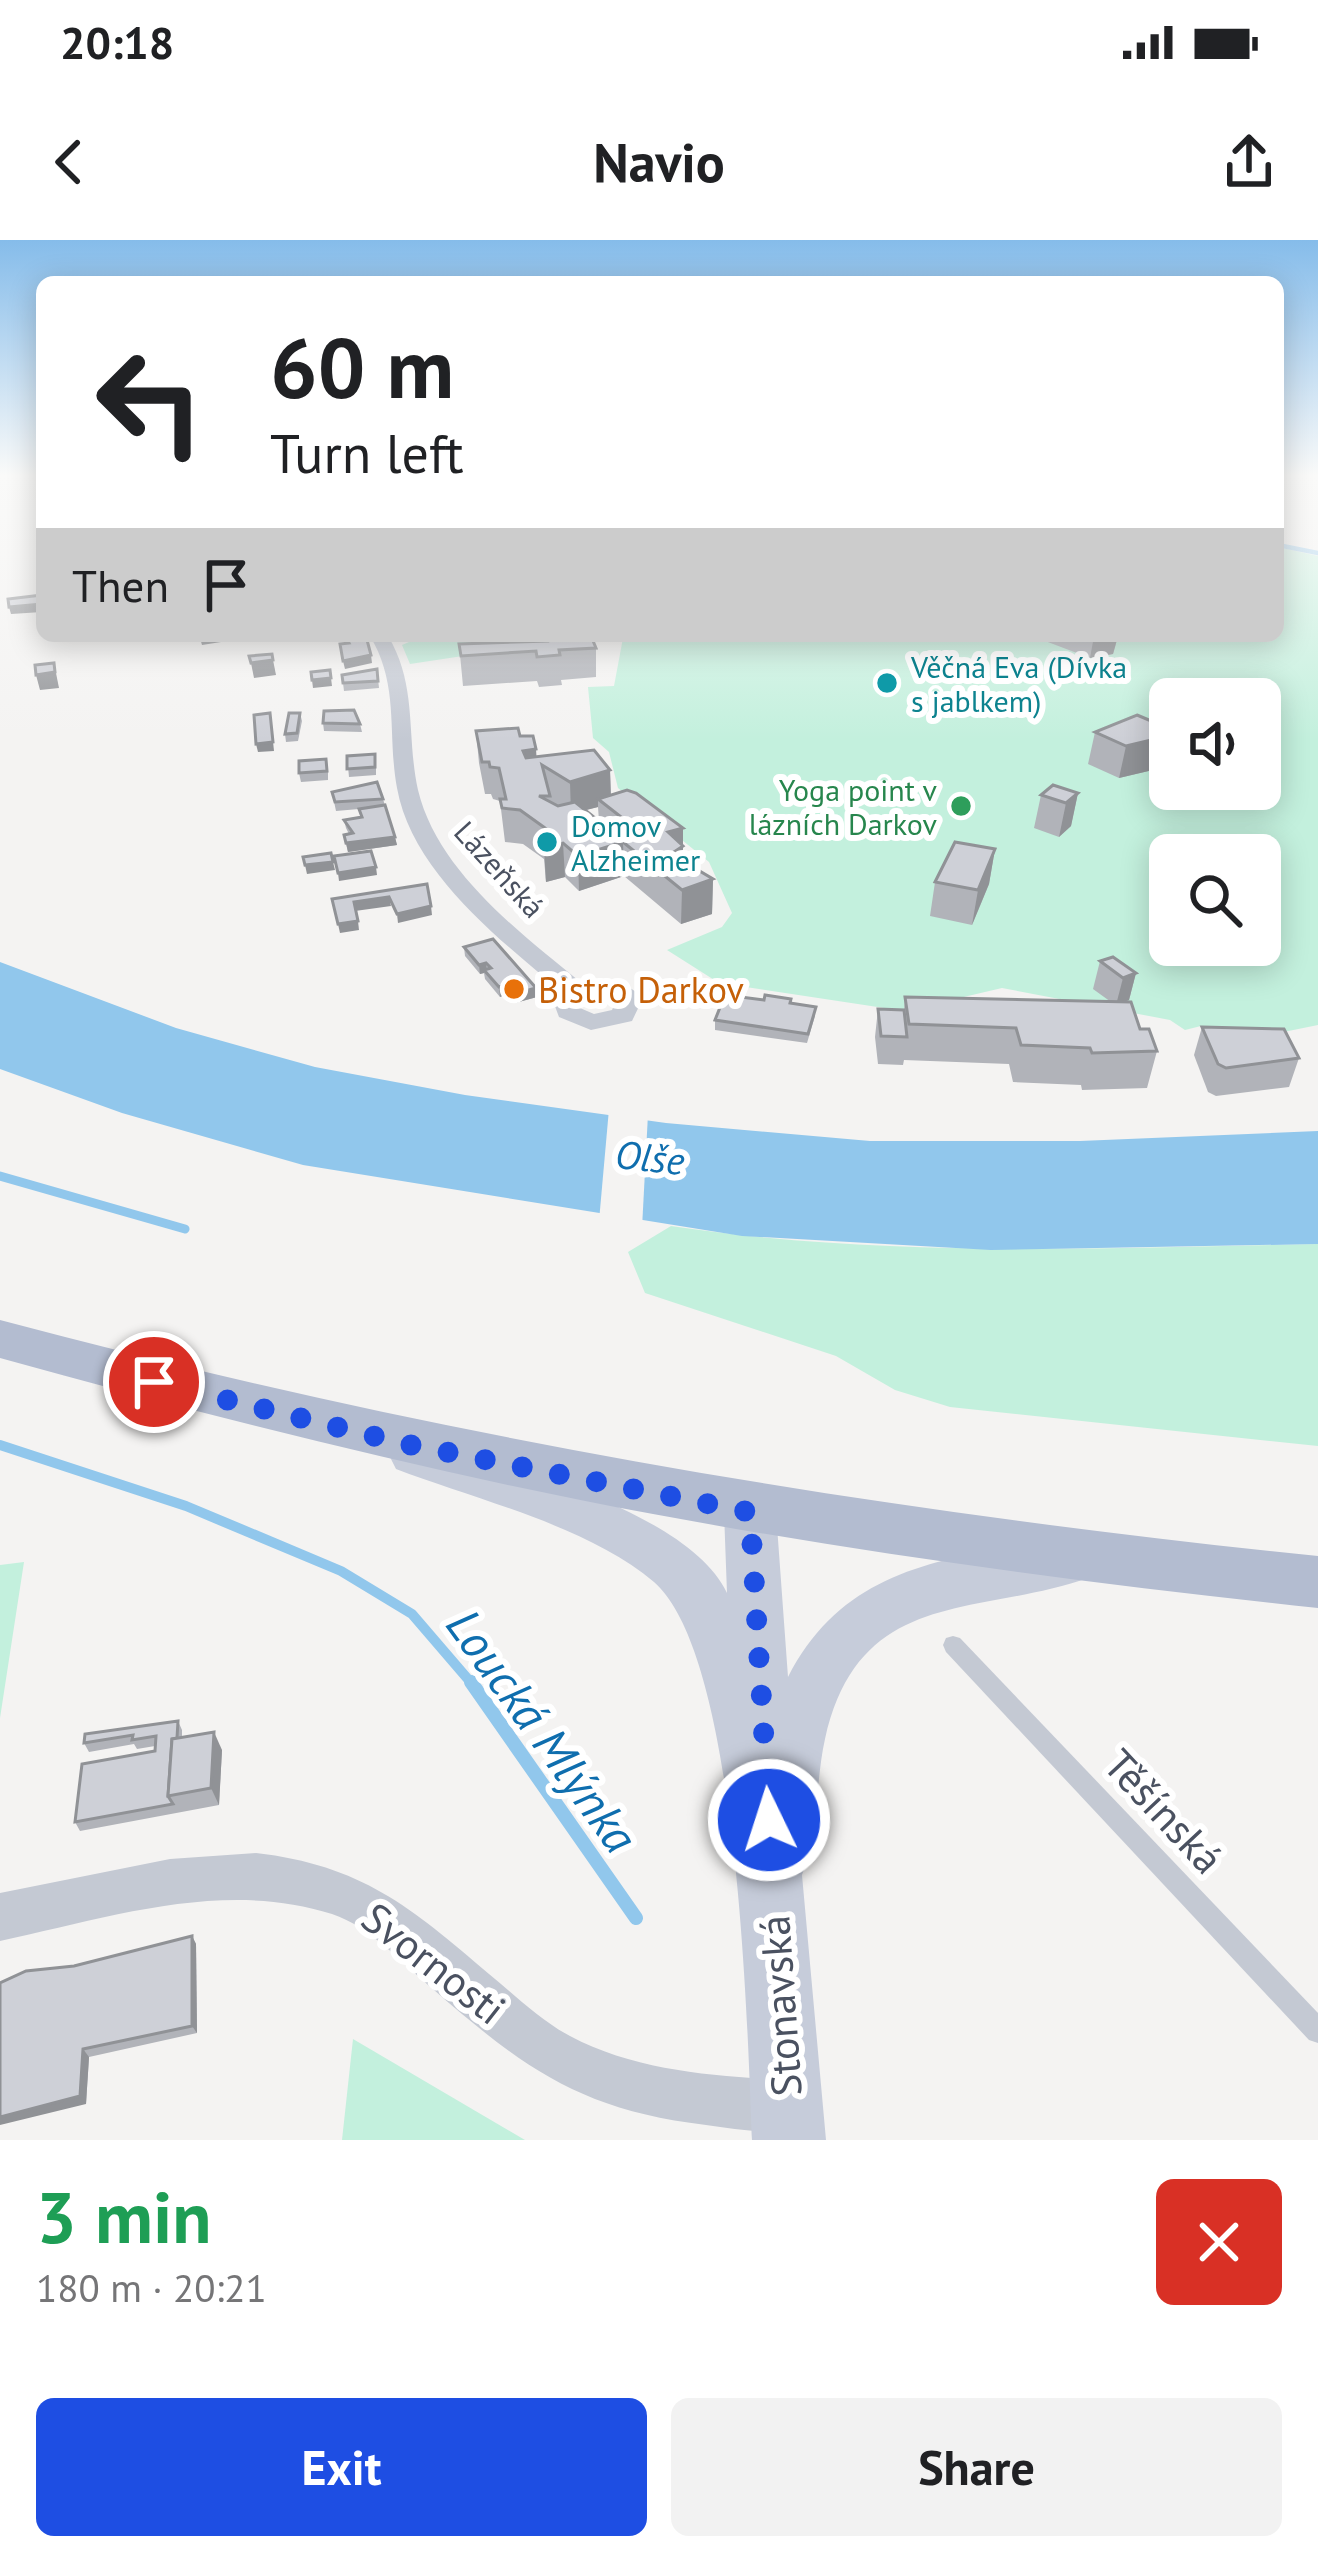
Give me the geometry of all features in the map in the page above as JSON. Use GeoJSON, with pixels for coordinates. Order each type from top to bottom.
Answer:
{"type":"FeatureCollection","features":[{"type":"Feature","properties":{"kind":"main road"},"geometry":{"type":"LineString","coordinates":[[0,1339],[357,1433],[750,1512],[1084,1558],[1318,1582]]}},
{"type":"Feature","properties":{"kind":"street","name":"Lázeňská"},"geometry":{"type":"LineString","coordinates":[[390,642],[404,695],[407,790],[419,828],[449,868],[576,991]]}},
{"type":"Feature","properties":{"kind":"street"},"geometry":{"type":"LineString","coordinates":[[357,1433],[626,1532],[675,1567],[701,1596],[735,1682],[774,1908]]}},
{"type":"Feature","properties":{"kind":"street","name":"Stonavská"},"geometry":{"type":"LineString","coordinates":[[750,1512],[788,2123]]}},
{"type":"Feature","properties":{"kind":"street"},"geometry":{"type":"LineString","coordinates":[[774,1908],[788,1757],[816,1672],[865,1618],[916,1592],[1084,1558]]}},
{"type":"Feature","properties":{"kind":"street","name":"Svornosti"},"geometry":{"type":"LineString","coordinates":[[0,1917],[218,1874],[306,1884],[376,1911],[545,2050],[585,2070],[628,2087],[788,2123]]}},
{"type":"Feature","properties":{"kind":"lane","name":"Těšínská"},"geometry":{"type":"LineString","coordinates":[[953,1645],[1318,2031]]}},
{"type":"Feature","properties":{"kind":"green space"},"geometry":{"type":"Polygon","coordinates":[[[1284,563],[1318,563],[1318,1025],[1259,1037],[1201,1026],[1185,1030],[1170,1020],[1002,988],[904,1011],[719,983],[667,950],[722,927],[732,913],[709,862],[618,788],[609,752],[593,738],[588,687],[614,686],[622,642],[1284,642],[1284,563]]]}},
{"type":"Feature","properties":{"kind":"green space"},"geometry":{"type":"Polygon","coordinates":[[[409,642],[547,642],[509,644],[509,649],[410,664],[402,645],[409,642]]]}},
{"type":"Feature","properties":{"kind":"green space"},"geometry":{"type":"Polygon","coordinates":[[[671,1226],[913,1247],[1318,1244],[1318,1446],[950,1407],[895,1390],[836,1356],[645,1293],[628,1252],[671,1226]]]}},
{"type":"Feature","properties":{"kind":"green space"},"geometry":{"type":"Polygon","coordinates":[[[24,1562],[0,1718],[0,1565],[24,1562]]]}},
{"type":"Feature","properties":{"kind":"green space"},"geometry":{"type":"Polygon","coordinates":[[[353,2039],[525,2140],[342,2140],[353,2039]]]}},
{"type":"Feature","properties":{"kind":"water","name":"Olše"},"geometry":{"type":"Polygon","coordinates":[[[0,962],[176,1028],[315,1067],[465,1095],[666,1123],[870,1141],[1080,1141],[1318,1131],[1318,1244],[991,1250],[742,1236],[303,1165],[122,1113],[0,1069],[0,962]]]}},
{"type":"Feature","properties":{"kind":"pier"},"geometry":{"type":"Polygon","coordinates":[[[609,1109],[648,1114],[642,1228],[599,1221],[609,1109]]]}},
{"type":"Feature","properties":{"kind":"building"},"geometry":{"type":"Polygon","coordinates":[[[36,596],[36,605],[9,607],[8,599],[36,596]]]}},
{"type":"Feature","properties":{"kind":"building"},"geometry":{"type":"Polygon","coordinates":[[[368,642],[371,655],[343,661],[340,644],[368,642]]]}},
{"type":"Feature","properties":{"kind":"building"},"geometry":{"type":"Polygon","coordinates":[[[594,642],[596,648],[559,650],[560,655],[537,657],[536,651],[461,656],[459,644],[594,642]]]}},
{"type":"Feature","properties":{"kind":"building"},"geometry":{"type":"Polygon","coordinates":[[[272,654],[273,660],[251,663],[249,656],[272,654]]]}},
{"type":"Feature","properties":{"kind":"building"},"geometry":{"type":"Polygon","coordinates":[[[54,663],[55,672],[36,675],[35,665],[54,663]]]}},
{"type":"Feature","properties":{"kind":"building"},"geometry":{"type":"Polygon","coordinates":[[[377,669],[378,681],[343,683],[342,675],[377,669]]]}},
{"type":"Feature","properties":{"kind":"building"},"geometry":{"type":"Polygon","coordinates":[[[330,670],[331,678],[312,680],[311,672],[330,670]]]}},
{"type":"Feature","properties":{"kind":"building"},"geometry":{"type":"Polygon","coordinates":[[[354,710],[360,724],[323,723],[324,711],[354,710]]]}},
{"type":"Feature","properties":{"kind":"building"},"geometry":{"type":"Polygon","coordinates":[[[270,713],[273,742],[256,744],[254,715],[270,713]]]}},
{"type":"Feature","properties":{"kind":"building"},"geometry":{"type":"Polygon","coordinates":[[[289,713],[300,713],[297,733],[285,734],[289,713]]]}},
{"type":"Feature","properties":{"kind":"building"},"geometry":{"type":"Polygon","coordinates":[[[1137,715],[1149,720],[1149,741],[1126,746],[1095,732],[1137,715]]]}},
{"type":"Feature","properties":{"kind":"building"},"geometry":{"type":"Polygon","coordinates":[[[518,728],[520,736],[533,736],[536,749],[523,751],[526,758],[594,750],[610,770],[570,782],[542,765],[550,796],[539,796],[558,806],[575,802],[605,826],[596,829],[600,833],[630,824],[598,799],[627,790],[636,793],[683,828],[668,832],[683,846],[671,854],[713,879],[682,890],[623,842],[578,856],[563,843],[544,847],[543,842],[554,839],[552,833],[520,810],[502,808],[500,799],[506,799],[499,768],[482,762],[476,731],[518,728]]]}},
{"type":"Feature","properties":{"kind":"building"},"geometry":{"type":"Polygon","coordinates":[[[375,754],[375,767],[347,769],[347,756],[375,754]]]}},
{"type":"Feature","properties":{"kind":"building"},"geometry":{"type":"Polygon","coordinates":[[[326,759],[327,771],[299,773],[299,761],[326,759]]]}},
{"type":"Feature","properties":{"kind":"building"},"geometry":{"type":"Polygon","coordinates":[[[377,782],[383,799],[335,802],[332,792],[377,782]]]}},
{"type":"Feature","properties":{"kind":"building"},"geometry":{"type":"Polygon","coordinates":[[[1053,785],[1078,793],[1066,803],[1041,795],[1053,785]]]}},
{"type":"Feature","properties":{"kind":"building"},"geometry":{"type":"Polygon","coordinates":[[[385,805],[395,837],[346,843],[344,835],[353,833],[344,820],[362,817],[359,809],[385,805]]]}},
{"type":"Feature","properties":{"kind":"building"},"geometry":{"type":"Polygon","coordinates":[[[955,842],[995,849],[978,890],[935,882],[955,842]]]}},
{"type":"Feature","properties":{"kind":"building"},"geometry":{"type":"Polygon","coordinates":[[[371,851],[376,867],[338,873],[334,856],[371,851]]]}},
{"type":"Feature","properties":{"kind":"building"},"geometry":{"type":"Polygon","coordinates":[[[331,853],[333,862],[305,865],[303,857],[331,853]]]}},
{"type":"Feature","properties":{"kind":"building"},"geometry":{"type":"Polygon","coordinates":[[[427,884],[431,906],[397,914],[389,897],[354,902],[358,921],[338,924],[332,899],[427,884]]]}},
{"type":"Feature","properties":{"kind":"building"},"geometry":{"type":"Polygon","coordinates":[[[493,939],[536,988],[514,994],[506,985],[499,987],[484,970],[491,968],[486,963],[479,965],[464,947],[493,939]]]}},
{"type":"Feature","properties":{"kind":"building"},"geometry":{"type":"Polygon","coordinates":[[[1113,957],[1136,973],[1123,978],[1100,961],[1113,957]]]}},
{"type":"Feature","properties":{"kind":"building"},"geometry":{"type":"Polygon","coordinates":[[[725,995],[764,1000],[765,995],[816,1007],[808,1034],[715,1020],[725,995]]]}},
{"type":"Feature","properties":{"kind":"building"},"geometry":{"type":"Polygon","coordinates":[[[905,997],[1131,1002],[1140,1029],[1149,1029],[1157,1051],[1092,1053],[1090,1048],[1021,1045],[1016,1028],[909,1024],[905,997]]]}},
{"type":"Feature","properties":{"kind":"building"},"geometry":{"type":"Polygon","coordinates":[[[878,1009],[904,1010],[907,1037],[881,1036],[878,1009]]]}},
{"type":"Feature","properties":{"kind":"building"},"geometry":{"type":"Polygon","coordinates":[[[1202,1027],[1284,1029],[1299,1058],[1226,1068],[1218,1064],[1202,1027]]]}},
{"type":"Feature","properties":{"kind":"building"},"geometry":{"type":"Polygon","coordinates":[[[178,1721],[168,1796],[173,1804],[75,1822],[82,1764],[155,1751],[156,1736],[84,1743],[85,1734],[178,1721]]]}},
{"type":"Feature","properties":{"kind":"building"},"geometry":{"type":"Polygon","coordinates":[[[214,1732],[211,1788],[168,1796],[172,1739],[214,1732]]]}},
{"type":"Feature","properties":{"kind":"building"},"geometry":{"type":"Polygon","coordinates":[[[192,1936],[192,2026],[83,2049],[80,2096],[0,2117],[0,1983],[26,1971],[74,1966],[192,1936]]]}},
{"type":"Feature","properties":{"kind":"waterway","name":"Loucká Mlýnka"},"geometry":{"type":"LineString","coordinates":[[0,1176],[185,1229]]}},
{"type":"Feature","properties":{"kind":"waterway","name":"Loucká Mlýnka"},"geometry":{"type":"LineString","coordinates":[[0,1445],[186,1506],[341,1571],[412,1614],[473,1685]]}},
{"type":"Feature","properties":{"kind":"waterway","name":"Loucká Mlýnka"},"geometry":{"type":"LineString","coordinates":[[471,1682],[636,1918]]}},
{"type":"Feature","properties":{"kind":"place","name":"Věčná Eva (Dívka s jablkem)"},"geometry":{"type":"Point","coordinates":[887,683]}},
{"type":"Feature","properties":{"kind":"place","name":"Yoga point v lázních Darkov"},"geometry":{"type":"Point","coordinates":[961,806]}},
{"type":"Feature","properties":{"kind":"place","name":"Domov Alzheimer"},"geometry":{"type":"Point","coordinates":[547,842]}},
{"type":"Feature","properties":{"kind":"place","name":"Bistro Darkov"},"geometry":{"type":"Point","coordinates":[514,989]}},
{"type":"Feature","properties":{"kind":"route"},"geometry":{"type":"LineString","coordinates":[[154,1382],[406,1444],[750,1512],[769,1820]]}}]}
